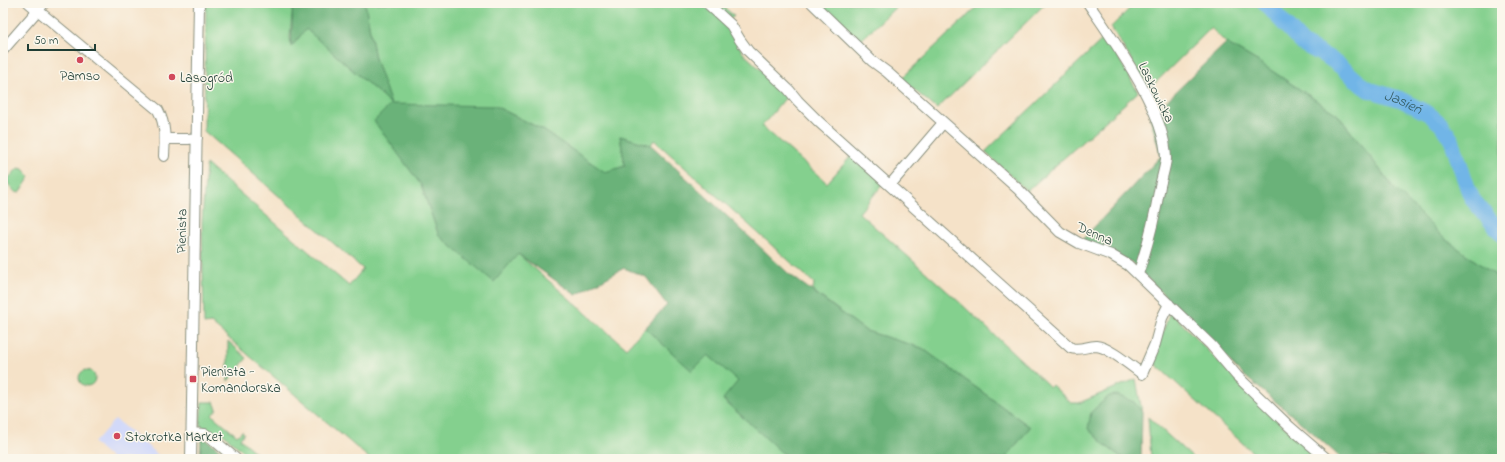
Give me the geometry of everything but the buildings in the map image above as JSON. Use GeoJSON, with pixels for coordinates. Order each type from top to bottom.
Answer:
{"type":"FeatureCollection","features":[{"type":"Feature","properties":{"kind":"street"},"geometry":{"type":"LineString","coordinates":[[29,3],[41,7],[154,106],[163,121],[165,139],[164,156]]}},
{"type":"Feature","properties":{"kind":"street","name":"Pienista"},"geometry":{"type":"LineString","coordinates":[[191,459],[199,3]]}},
{"type":"Feature","properties":{"kind":"street"},"geometry":{"type":"LineString","coordinates":[[707,3],[731,25],[748,51],[789,90],[798,101],[1070,348],[1081,349],[1097,346],[1142,374],[1155,344],[1162,318],[1169,304]]}},
{"type":"Feature","properties":{"kind":"street","name":"Denna"},"geometry":{"type":"LineString","coordinates":[[812,3],[872,61],[887,72],[1018,189],[1060,232],[1079,243],[1111,255],[1128,265],[1211,345],[1237,376],[1290,427],[1327,459]]}},
{"type":"Feature","properties":{"kind":"street","name":"Laskowicka"},"geometry":{"type":"LineString","coordinates":[[1088,3],[1110,34],[1137,79],[1148,100],[1162,136],[1166,159],[1155,214],[1138,274]]}},
{"type":"Feature","properties":{"kind":"street"},"geometry":{"type":"LineString","coordinates":[[3,50],[41,7]]}},
{"type":"Feature","properties":{"kind":"street"},"geometry":{"type":"LineString","coordinates":[[890,185],[944,123]]}},
{"type":"Feature","properties":{"kind":"street"},"geometry":{"type":"LineString","coordinates":[[165,139],[197,138]]}},
{"type":"Feature","properties":{"kind":"street"},"geometry":{"type":"LineString","coordinates":[[191,433],[205,434],[209,436],[236,459]]}},
{"type":"Feature","properties":{"kind":"shaded area"},"geometry":{"type":"Polygon","coordinates":[[[115,419],[163,459],[113,459],[94,443],[115,419]]]}},
{"type":"Feature","properties":{"kind":"green space"},"geometry":{"type":"Polygon","coordinates":[[[206,3],[293,3],[290,37],[291,47],[306,29],[390,103],[375,59],[365,3],[719,3],[734,16],[726,23],[743,53],[788,95],[762,126],[827,183],[853,154],[883,184],[859,213],[956,299],[1050,387],[1052,385],[1071,403],[1079,403],[1136,379],[1142,412],[1134,402],[1088,429],[1106,446],[1124,459],[1005,459],[1030,427],[922,348],[866,331],[813,291],[814,283],[654,140],[651,145],[620,136],[625,166],[605,173],[543,130],[495,106],[375,121],[421,185],[439,236],[518,254],[626,348],[645,328],[692,370],[708,355],[739,381],[723,400],[786,455],[794,459],[370,459],[211,323],[204,324],[202,222],[206,164],[349,286],[363,269],[204,131],[206,3]]]}},
{"type":"Feature","properties":{"kind":"green space"},"geometry":{"type":"Polygon","coordinates":[[[293,3],[365,3],[375,59],[391,104],[306,29],[291,47],[293,3]]]}},
{"type":"Feature","properties":{"kind":"green space"},"geometry":{"type":"Polygon","coordinates":[[[816,3],[900,3],[860,41],[816,3]]]}},
{"type":"Feature","properties":{"kind":"green space"},"geometry":{"type":"Polygon","coordinates":[[[981,3],[1046,3],[937,109],[901,79],[981,3]]]}},
{"type":"Feature","properties":{"kind":"green space"},"geometry":{"type":"Polygon","coordinates":[[[1135,3],[1502,3],[1502,280],[1445,239],[1394,188],[1338,115],[1257,61],[1226,43],[1211,28],[1149,89],[1111,27],[1135,3]]]}},
{"type":"Feature","properties":{"kind":"green space"},"geometry":{"type":"Polygon","coordinates":[[[1106,36],[1138,92],[1027,191],[985,152],[1106,36]]]}},
{"type":"Feature","properties":{"kind":"green space"},"geometry":{"type":"Polygon","coordinates":[[[1226,43],[1257,61],[1338,115],[1394,188],[1445,239],[1502,280],[1502,459],[1342,459],[1241,373],[1131,262],[1082,240],[1161,156],[1150,117],[1226,43]]]}},
{"type":"Feature","properties":{"kind":"green space"},"geometry":{"type":"Polygon","coordinates":[[[391,104],[495,106],[543,130],[605,172],[625,166],[620,136],[651,145],[789,274],[866,331],[922,348],[1030,427],[1005,459],[794,459],[781,452],[723,399],[738,381],[708,355],[692,371],[645,328],[667,305],[646,277],[624,268],[576,295],[518,254],[494,282],[439,236],[421,185],[374,121],[391,104]]]}},
{"type":"Feature","properties":{"kind":"green space"},"geometry":{"type":"Polygon","coordinates":[[[18,168],[23,169],[30,177],[20,192],[16,193],[9,185],[7,180],[18,168]]]}},
{"type":"Feature","properties":{"kind":"green space"},"geometry":{"type":"Polygon","coordinates":[[[1169,314],[1173,314],[1249,394],[1320,459],[1260,459],[1153,362],[1169,314]]]}},
{"type":"Feature","properties":{"kind":"green space"},"geometry":{"type":"Polygon","coordinates":[[[228,341],[247,358],[228,381],[228,341]]]}},
{"type":"Feature","properties":{"kind":"green space"},"geometry":{"type":"Polygon","coordinates":[[[87,370],[93,372],[95,378],[93,384],[87,386],[81,384],[79,378],[81,372],[87,370]]]}},
{"type":"Feature","properties":{"kind":"green space"},"geometry":{"type":"Polygon","coordinates":[[[1117,395],[1134,402],[1142,412],[1140,459],[1124,459],[1106,446],[1088,429],[1091,412],[1109,396],[1117,395]]]}},
{"type":"Feature","properties":{"kind":"green space"},"geometry":{"type":"Polygon","coordinates":[[[202,402],[214,402],[217,409],[212,415],[237,436],[242,431],[244,433],[240,439],[263,459],[252,459],[223,434],[218,439],[212,432],[200,426],[202,402]]]}},
{"type":"Feature","properties":{"kind":"green space"},"geometry":{"type":"Polygon","coordinates":[[[1148,417],[1194,459],[1151,459],[1148,417]]]}},
{"type":"Feature","properties":{"kind":"green space"},"geometry":{"type":"Polygon","coordinates":[[[201,440],[207,440],[232,459],[200,459],[201,440]]]}},
{"type":"Feature","properties":{"kind":"waterway","name":"Jasień"},"geometry":{"type":"LineString","coordinates":[[1265,3],[1303,44],[1329,58],[1363,86],[1370,90],[1400,99],[1429,114],[1442,125],[1452,141],[1473,200],[1502,234]]}},
{"type":"Feature","properties":{"kind":"place","name":"Pamso"},"geometry":{"type":"Point","coordinates":[80,60]}},
{"type":"Feature","properties":{"kind":"place","name":"Lasogród"},"geometry":{"type":"Point","coordinates":[172,77]}},
{"type":"Feature","properties":{"kind":"place","name":"Pienista - Komandorska"},"geometry":{"type":"Point","coordinates":[193,379]}},
{"type":"Feature","properties":{"kind":"place","name":"Stokrotka Market"},"geometry":{"type":"Point","coordinates":[117,436]}}]}
